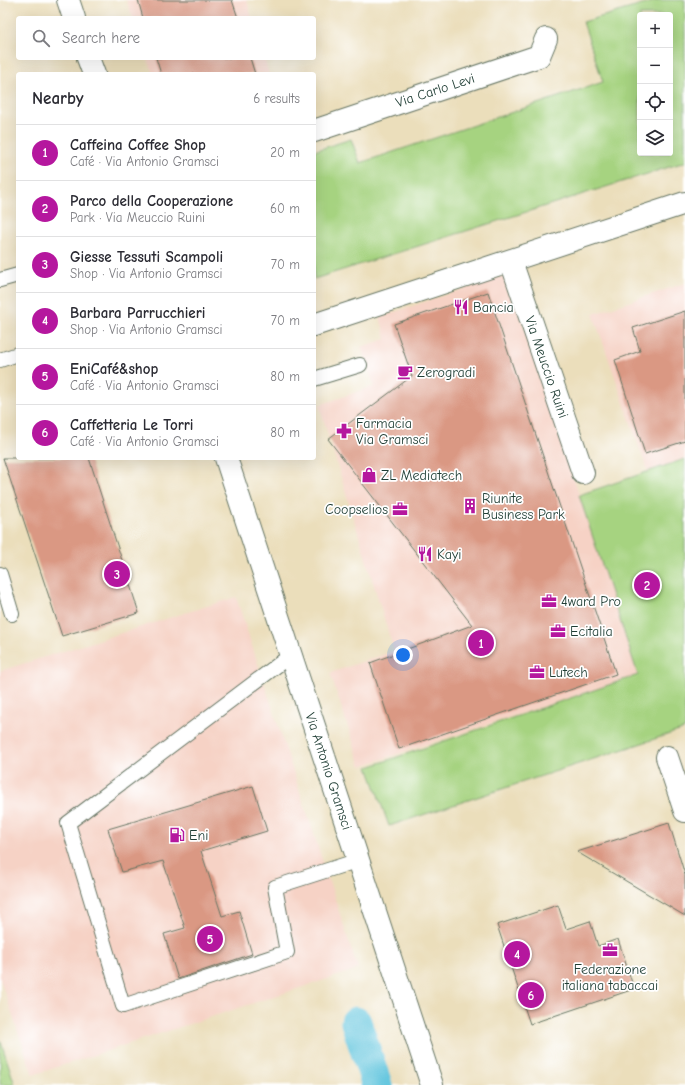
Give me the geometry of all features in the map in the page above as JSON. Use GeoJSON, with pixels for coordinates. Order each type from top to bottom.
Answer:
{"type":"FeatureCollection","features":[{"type":"Feature","properties":{"kind":"street"},"geometry":{"type":"LineString","coordinates":[[68,0],[73,16]]}},
{"type":"Feature","properties":{"kind":"street","name":"Via Carlo Levi"},"geometry":{"type":"LineString","coordinates":[[316,130],[539,56],[546,39]]}},
{"type":"Feature","properties":{"kind":"street"},"geometry":{"type":"LineString","coordinates":[[89,60],[93,72]]}},
{"type":"Feature","properties":{"kind":"street"},"geometry":{"type":"LineString","coordinates":[[316,324],[685,203]]}},
{"type":"Feature","properties":{"kind":"street","name":"Via Meuccio Ruini"},"geometry":{"type":"LineString","coordinates":[[511,261],[583,473]]}},
{"type":"Feature","properties":{"kind":"street","name":"Via Antonio Gramsci"},"geometry":{"type":"LineString","coordinates":[[227,460],[432,1085]]}},
{"type":"Feature","properties":{"kind":"street"},"geometry":{"type":"LineString","coordinates":[[667,756],[685,811]]}},
{"type":"Feature","properties":{"kind":"lane"},"geometry":{"type":"LineString","coordinates":[[0,280],[16,276]]}},
{"type":"Feature","properties":{"kind":"lane"},"geometry":{"type":"LineString","coordinates":[[0,360],[16,355]]}},
{"type":"Feature","properties":{"kind":"lane"},"geometry":{"type":"LineString","coordinates":[[316,378],[360,365]]}},
{"type":"Feature","properties":{"kind":"lane"},"geometry":{"type":"LineString","coordinates":[[0,574],[12,614]]}},
{"type":"Feature","properties":{"kind":"lane"},"geometry":{"type":"LineString","coordinates":[[291,655],[68,823],[123,1006],[287,952],[276,887],[359,860]]}},
{"type":"Feature","properties":{"kind":"shaded area"},"geometry":{"type":"Polygon","coordinates":[[[126,0],[247,0],[251,16],[132,16],[126,0]]]}},
{"type":"Feature","properties":{"kind":"shaded area"},"geometry":{"type":"Polygon","coordinates":[[[148,60],[265,60],[268,72],[152,72],[148,60]]]}},
{"type":"Feature","properties":{"kind":"shaded area","name":"Riunite Business Park"},"geometry":{"type":"Polygon","coordinates":[[[507,274],[638,675],[361,766],[330,673],[394,651],[319,405],[374,386],[361,347],[386,339],[380,317],[507,274]]]}},
{"type":"Feature","properties":{"kind":"shaded area"},"geometry":{"type":"Polygon","coordinates":[[[685,283],[685,458],[648,472],[593,314],[685,283]]]}},
{"type":"Feature","properties":{"kind":"shaded area"},"geometry":{"type":"Polygon","coordinates":[[[236,597],[358,969],[33,1075],[0,979],[0,671],[236,597]]]}},
{"type":"Feature","properties":{"kind":"green space"},"geometry":{"type":"Polygon","coordinates":[[[659,0],[685,0],[685,162],[316,278],[316,150],[351,139],[360,163],[603,82],[583,22],[659,0]]]}},
{"type":"Feature","properties":{"kind":"green space"},"geometry":{"type":"Polygon","coordinates":[[[685,459],[685,729],[389,826],[368,767],[638,675],[579,495],[685,459]]]}},
{"type":"Feature","properties":{"kind":"green space"},"geometry":{"type":"Polygon","coordinates":[[[0,1039],[15,1085],[0,1085],[0,1039]]]}},
{"type":"Feature","properties":{"kind":"building"},"geometry":{"type":"Polygon","coordinates":[[[138,0],[232,0],[237,16],[142,16],[138,0]]]}},
{"type":"Feature","properties":{"kind":"building"},"geometry":{"type":"Polygon","coordinates":[[[157,60],[251,60],[254,72],[160,72],[157,60]]]}},
{"type":"Feature","properties":{"kind":"building","name":"Riunite Business Park"},"geometry":{"type":"Polygon","coordinates":[[[488,292],[616,674],[399,749],[370,663],[472,625],[328,439],[412,376],[394,324],[488,292]]]}},
{"type":"Feature","properties":{"kind":"building"},"geometry":{"type":"Polygon","coordinates":[[[685,311],[685,441],[645,454],[615,360],[640,351],[633,328],[685,311]]]}},
{"type":"Feature","properties":{"kind":"building"},"geometry":{"type":"Polygon","coordinates":[[[3,458],[16,458],[16,460],[90,460],[139,613],[62,636],[3,458]]]}},
{"type":"Feature","properties":{"kind":"building"},"geometry":{"type":"Polygon","coordinates":[[[253,786],[267,831],[201,851],[222,916],[239,911],[252,954],[178,979],[164,934],[185,928],[163,861],[122,872],[108,829],[253,786]]]}},
{"type":"Feature","properties":{"kind":"building"},"geometry":{"type":"Polygon","coordinates":[[[669,823],[685,875],[685,916],[577,852],[669,823]]]}},
{"type":"Feature","properties":{"kind":"building"},"geometry":{"type":"Polygon","coordinates":[[[558,905],[566,929],[590,921],[598,946],[618,939],[634,989],[530,1024],[497,925],[558,905]]]}},
{"type":"Feature","properties":{"kind":"waterway"},"geometry":{"type":"LineString","coordinates":[[356,1022],[377,1085]]}},
{"type":"Feature","properties":{"kind":"place","name":"Bancia"},"geometry":{"type":"Point","coordinates":[461,307]}},
{"type":"Feature","properties":{"kind":"place","name":"Zerogradi"},"geometry":{"type":"Point","coordinates":[405,372]}},
{"type":"Feature","properties":{"kind":"place","name":"Farmacia Via Gramsci"},"geometry":{"type":"Point","coordinates":[344,431]}},
{"type":"Feature","properties":{"kind":"place","name":"ZL Mediatech"},"geometry":{"type":"Point","coordinates":[369,475]}},
{"type":"Feature","properties":{"kind":"place","name":"Riunite Business Park"},"geometry":{"type":"Point","coordinates":[470,506]}},
{"type":"Feature","properties":{"kind":"place","name":"Coopselios"},"geometry":{"type":"Point","coordinates":[400,509]}},
{"type":"Feature","properties":{"kind":"place","name":"Kayi"},"geometry":{"type":"Point","coordinates":[425,554]}},
{"type":"Feature","properties":{"kind":"place","name":"Giesse Tessuti Scampoli"},"geometry":{"type":"Point","coordinates":[117,574]}},
{"type":"Feature","properties":{"kind":"place","name":"Parco della Cooperazione"},"geometry":{"type":"Point","coordinates":[647,585]}},
{"type":"Feature","properties":{"kind":"place","name":"4ward Pro"},"geometry":{"type":"Point","coordinates":[549,601]}},
{"type":"Feature","properties":{"kind":"place","name":"Ecitalia"},"geometry":{"type":"Point","coordinates":[558,631]}},
{"type":"Feature","properties":{"kind":"place","name":"Caffeina Coffee Shop"},"geometry":{"type":"Point","coordinates":[481,643]}},
{"type":"Feature","properties":{"kind":"place","name":"Lutech"},"geometry":{"type":"Point","coordinates":[537,672]}},
{"type":"Feature","properties":{"kind":"place","name":"Eni"},"geometry":{"type":"Point","coordinates":[177,835]}},
{"type":"Feature","properties":{"kind":"place","name":"EniCafé&shop"},"geometry":{"type":"Point","coordinates":[210,939]}},
{"type":"Feature","properties":{"kind":"place","name":"Federazione italiana tabaccai"},"geometry":{"type":"Point","coordinates":[610,950]}},
{"type":"Feature","properties":{"kind":"place","name":"Barbara Parrucchieri"},"geometry":{"type":"Point","coordinates":[517,954]}},
{"type":"Feature","properties":{"kind":"place","name":"Caffetteria Le Torri"},"geometry":{"type":"Point","coordinates":[531,995]}}]}
